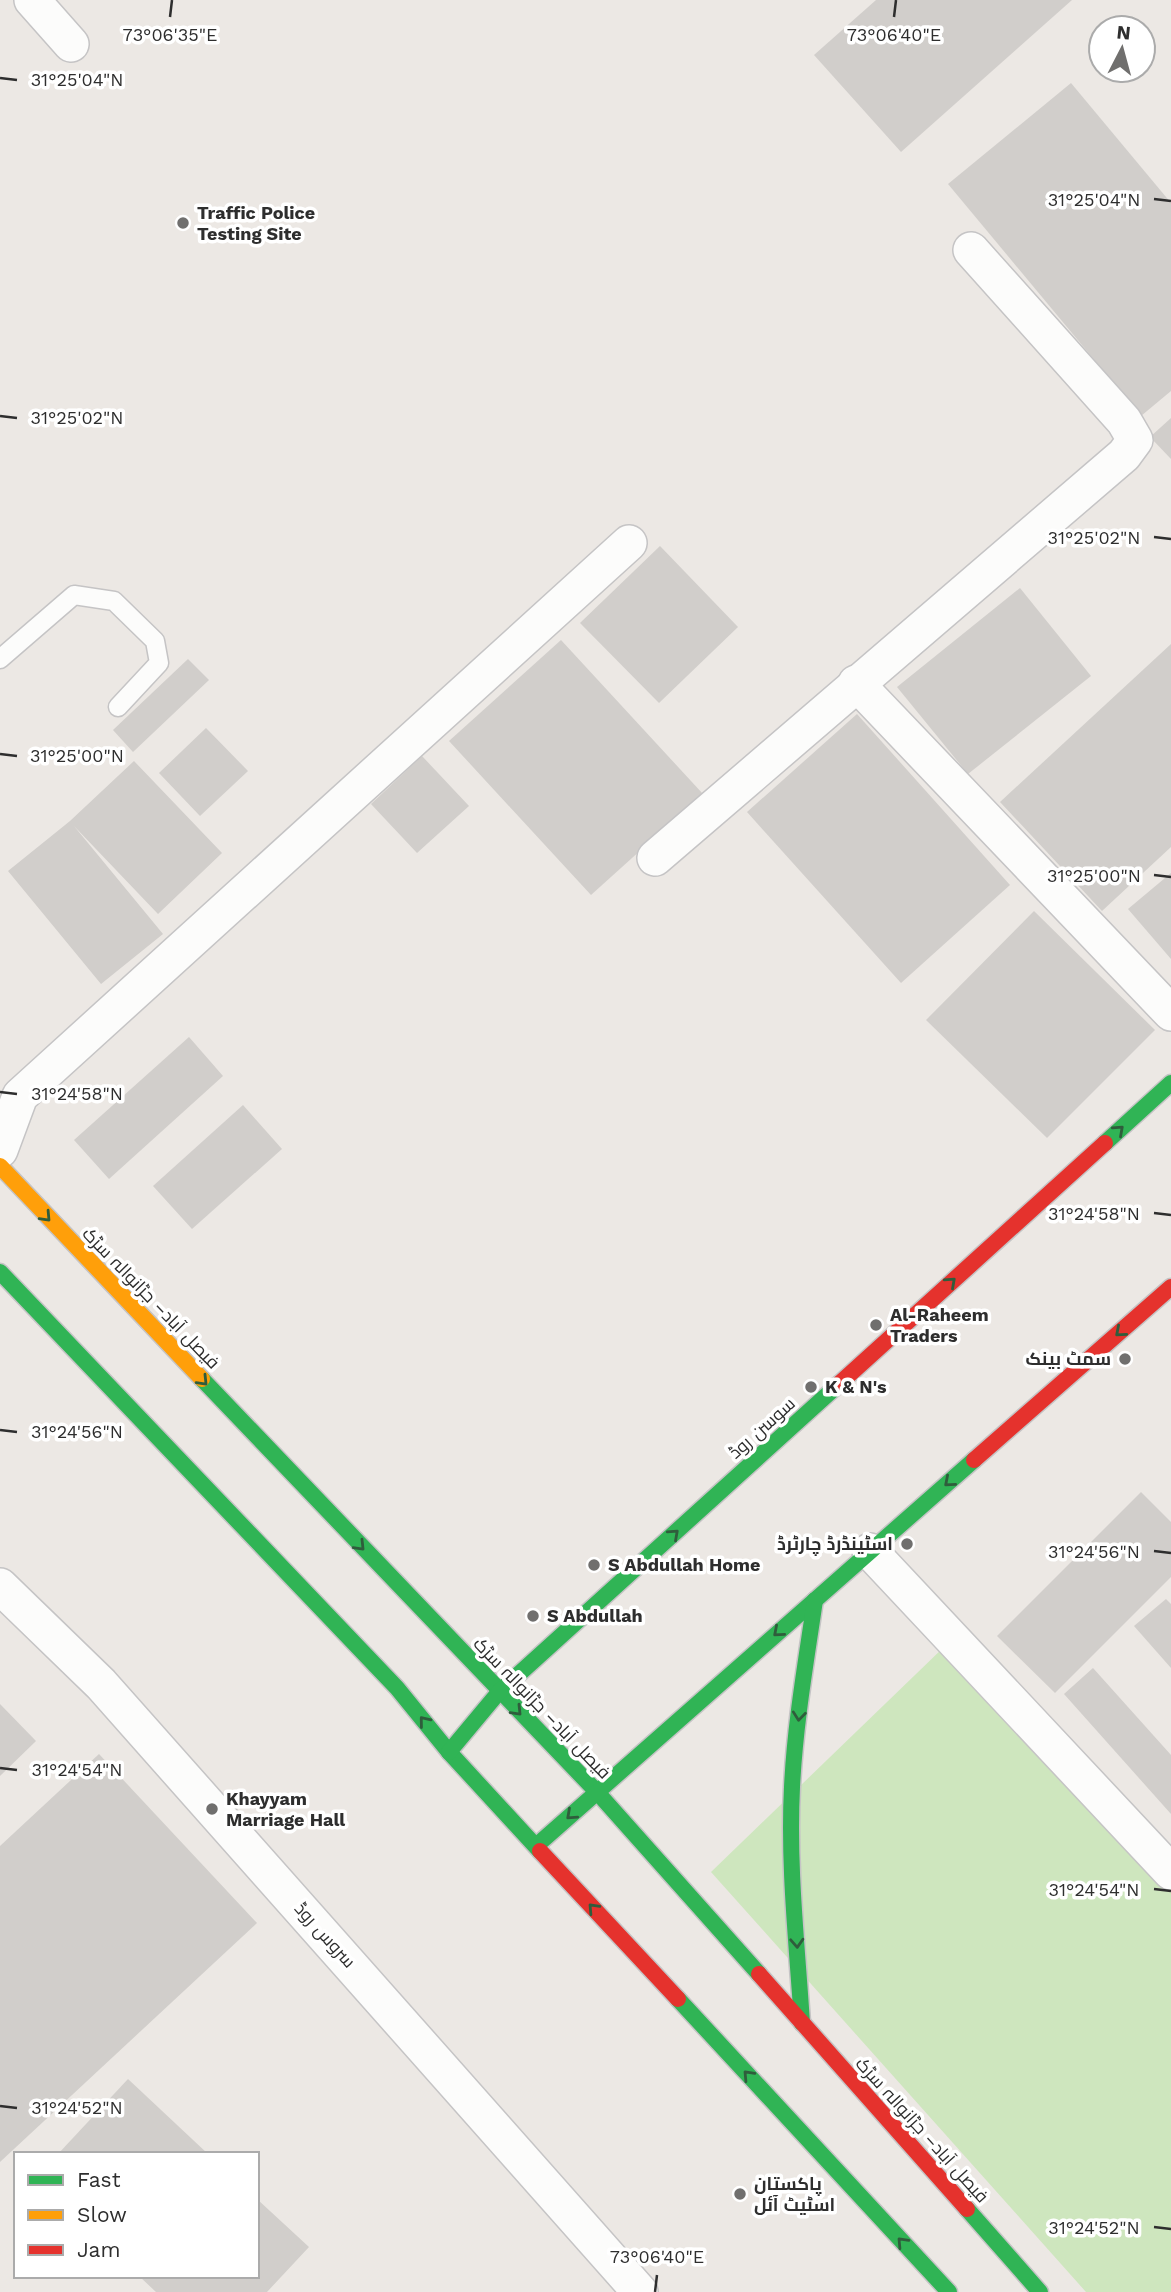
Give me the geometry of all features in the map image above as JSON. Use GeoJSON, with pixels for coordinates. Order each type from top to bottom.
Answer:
{"type":"FeatureCollection","features":[{"type":"Feature","properties":{"kind":"main road","name":"سوسن روڈ"},"geometry":{"type":"LineString","coordinates":[[449,1752],[499,1692],[1171,1083]]}},
{"type":"Feature","properties":{"kind":"main road","name":"فیصل آباد– جڑانوالہ سڑک"},"geometry":{"type":"LineString","coordinates":[[0,1167],[597,1792],[1040,2292]]}},
{"type":"Feature","properties":{"kind":"main road"},"geometry":{"type":"LineString","coordinates":[[0,1272],[397,1688],[449,1752],[949,2292]]}},
{"type":"Feature","properties":{"kind":"main road"},"geometry":{"type":"LineString","coordinates":[[536,1846],[1171,1287]]}},
{"type":"Feature","properties":{"kind":"main road"},"geometry":{"type":"LineString","coordinates":[[802,2023],[792,1845],[792,1787],[815,1600]]}},
{"type":"Feature","properties":{"kind":"street"},"geometry":{"type":"LineString","coordinates":[[32,0],[71,44]]}},
{"type":"Feature","properties":{"kind":"street"},"geometry":{"type":"LineString","coordinates":[[655,858],[1124,455],[1135,440],[1124,421],[971,250]]}},
{"type":"Feature","properties":{"kind":"street"},"geometry":{"type":"LineString","coordinates":[[0,1150],[20,1096],[629,543]]}},
{"type":"Feature","properties":{"kind":"street"},"geometry":{"type":"LineString","coordinates":[[856,683],[1171,1013]]}},
{"type":"Feature","properties":{"kind":"street"},"geometry":{"type":"LineString","coordinates":[[870,1551],[1171,1872]]}},
{"type":"Feature","properties":{"kind":"street","name":"سروس روڈ"},"geometry":{"type":"LineString","coordinates":[[0,1586],[102,1684],[640,2292]]}},
{"type":"Feature","properties":{"kind":"lane"},"geometry":{"type":"LineString","coordinates":[[0,659],[74,595],[114,600],[155,641],[159,663],[118,707]]}},
{"type":"Feature","properties":{"kind":"green space"},"geometry":{"type":"Polygon","coordinates":[[[945,1646],[1171,1890],[1171,2292],[1086,2292],[711,1872],[945,1646]]]}},
{"type":"Feature","properties":{"kind":"building"},"geometry":{"type":"Polygon","coordinates":[[[876,0],[1072,0],[901,152],[814,55],[876,0]]]}},
{"type":"Feature","properties":{"kind":"building"},"geometry":{"type":"Polygon","coordinates":[[[1071,83],[1171,203],[1171,391],[1141,416],[948,184],[1071,83]]]}},
{"type":"Feature","properties":{"kind":"building"},"geometry":{"type":"Polygon","coordinates":[[[1171,418],[1171,459],[1150,437],[1171,418]]]}},
{"type":"Feature","properties":{"kind":"building"},"geometry":{"type":"Polygon","coordinates":[[[660,546],[738,627],[659,703],[580,623],[660,546]]]}},
{"type":"Feature","properties":{"kind":"building"},"geometry":{"type":"Polygon","coordinates":[[[1020,588],[1091,676],[968,774],[897,687],[1020,588]]]}},
{"type":"Feature","properties":{"kind":"building"},"geometry":{"type":"Polygon","coordinates":[[[561,640],[703,794],[591,895],[449,741],[561,640]]]}},
{"type":"Feature","properties":{"kind":"building"},"geometry":{"type":"Polygon","coordinates":[[[1171,644],[1171,847],[1102,911],[1000,802],[1171,644]]]}},
{"type":"Feature","properties":{"kind":"building"},"geometry":{"type":"Polygon","coordinates":[[[188,659],[209,680],[133,752],[113,730],[188,659]]]}},
{"type":"Feature","properties":{"kind":"building"},"geometry":{"type":"Polygon","coordinates":[[[857,714],[1010,885],[901,983],[747,812],[857,714]]]}},
{"type":"Feature","properties":{"kind":"building"},"geometry":{"type":"Polygon","coordinates":[[[206,728],[248,771],[200,816],[159,773],[206,728]]]}},
{"type":"Feature","properties":{"kind":"building"},"geometry":{"type":"Polygon","coordinates":[[[422,756],[469,806],[417,853],[371,804],[422,756]]]}},
{"type":"Feature","properties":{"kind":"building"},"geometry":{"type":"Polygon","coordinates":[[[134,761],[222,853],[158,914],[74,826],[163,934],[101,984],[8,871],[70,821],[134,761]]]}},
{"type":"Feature","properties":{"kind":"building"},"geometry":{"type":"Polygon","coordinates":[[[1171,873],[1171,959],[1128,909],[1171,873]]]}},
{"type":"Feature","properties":{"kind":"building"},"geometry":{"type":"Polygon","coordinates":[[[1034,911],[1155,1030],[1047,1138],[926,1020],[1034,911]]]}},
{"type":"Feature","properties":{"kind":"building"},"geometry":{"type":"Polygon","coordinates":[[[189,1037],[223,1076],[109,1179],[74,1140],[189,1037]]]}},
{"type":"Feature","properties":{"kind":"building"},"geometry":{"type":"Polygon","coordinates":[[[243,1105],[282,1149],[192,1229],[153,1186],[243,1105]]]}},
{"type":"Feature","properties":{"kind":"building"},"geometry":{"type":"Polygon","coordinates":[[[1141,1492],[1171,1522],[1171,1577],[1055,1693],[997,1636],[1141,1492]]]}},
{"type":"Feature","properties":{"kind":"building"},"geometry":{"type":"Polygon","coordinates":[[[1166,1599],[1171,1604],[1171,1668],[1134,1626],[1166,1599]]]}},
{"type":"Feature","properties":{"kind":"building"},"geometry":{"type":"Polygon","coordinates":[[[1093,1668],[1171,1755],[1171,1814],[1064,1694],[1093,1668]]]}},
{"type":"Feature","properties":{"kind":"building"},"geometry":{"type":"Polygon","coordinates":[[[0,1704],[36,1741],[0,1776],[0,1704]]]}},
{"type":"Feature","properties":{"kind":"building"},"geometry":{"type":"Polygon","coordinates":[[[99,1754],[257,1923],[0,2162],[0,1846],[99,1754]]]}},
{"type":"Feature","properties":{"kind":"building"},"geometry":{"type":"Polygon","coordinates":[[[128,2079],[206,2152],[60,2152],[128,2079]]]}},
{"type":"Feature","properties":{"kind":"building"},"geometry":{"type":"Polygon","coordinates":[[[259,2201],[309,2247],[267,2292],[156,2292],[141,2278],[259,2278],[259,2201]]]}},
{"type":"Feature","properties":{"kind":"traffic: fast"},"geometry":{"type":"LineString","coordinates":[[1105,1143],[1171,1083]]}},
{"type":"Feature","properties":{"kind":"traffic: fast"},"geometry":{"type":"LineString","coordinates":[[0,1272],[397,1688],[449,1752],[540,1851]]}},
{"type":"Feature","properties":{"kind":"traffic: fast"},"geometry":{"type":"LineString","coordinates":[[202,1379],[597,1792],[759,1974]]}},
{"type":"Feature","properties":{"kind":"traffic: fast"},"geometry":{"type":"LineString","coordinates":[[449,1752],[499,1692],[839,1384]]}},
{"type":"Feature","properties":{"kind":"traffic: fast"},"geometry":{"type":"LineString","coordinates":[[536,1846],[974,1460]]}},
{"type":"Feature","properties":{"kind":"traffic: fast"},"geometry":{"type":"LineString","coordinates":[[802,2023],[791,1817],[801,1693],[815,1600]]}},
{"type":"Feature","properties":{"kind":"traffic: fast"},"geometry":{"type":"LineString","coordinates":[[678,1999],[949,2292]]}},
{"type":"Feature","properties":{"kind":"traffic: fast"},"geometry":{"type":"LineString","coordinates":[[967,2209],[1040,2292]]}},
{"type":"Feature","properties":{"kind":"traffic: slow"},"geometry":{"type":"LineString","coordinates":[[0,1166],[202,1379]]}},
{"type":"Feature","properties":{"kind":"traffic: jam"},"geometry":{"type":"LineString","coordinates":[[839,1384],[1105,1143]]}},
{"type":"Feature","properties":{"kind":"traffic: jam"},"geometry":{"type":"LineString","coordinates":[[974,1460],[1171,1287]]}},
{"type":"Feature","properties":{"kind":"traffic: jam"},"geometry":{"type":"LineString","coordinates":[[540,1851],[678,1999]]}},
{"type":"Feature","properties":{"kind":"traffic: jam"},"geometry":{"type":"LineString","coordinates":[[759,1974],[967,2209]]}},
{"type":"Feature","properties":{"kind":"place","name":"Traffic Police Testing Site"},"geometry":{"type":"Point","coordinates":[183,223]}},
{"type":"Feature","properties":{"kind":"place","name":"Al-Raheem Traders"},"geometry":{"type":"Point","coordinates":[876,1325]}},
{"type":"Feature","properties":{"kind":"place","name":"سمٹ بینک"},"geometry":{"type":"Point","coordinates":[1125,1359]}},
{"type":"Feature","properties":{"kind":"place","name":"K & N's"},"geometry":{"type":"Point","coordinates":[811,1387]}},
{"type":"Feature","properties":{"kind":"place","name":"اسٹینڈرڈ چارٹرڈ"},"geometry":{"type":"Point","coordinates":[907,1544]}},
{"type":"Feature","properties":{"kind":"place","name":"S Abdullah Home"},"geometry":{"type":"Point","coordinates":[594,1565]}},
{"type":"Feature","properties":{"kind":"place","name":"S Abdullah"},"geometry":{"type":"Point","coordinates":[533,1616]}},
{"type":"Feature","properties":{"kind":"place","name":"Khayyam Marriage Hall"},"geometry":{"type":"Point","coordinates":[212,1809]}},
{"type":"Feature","properties":{"kind":"place","name":"پاکستان اسٹیٹ آئل"},"geometry":{"type":"Point","coordinates":[740,2194]}}]}
